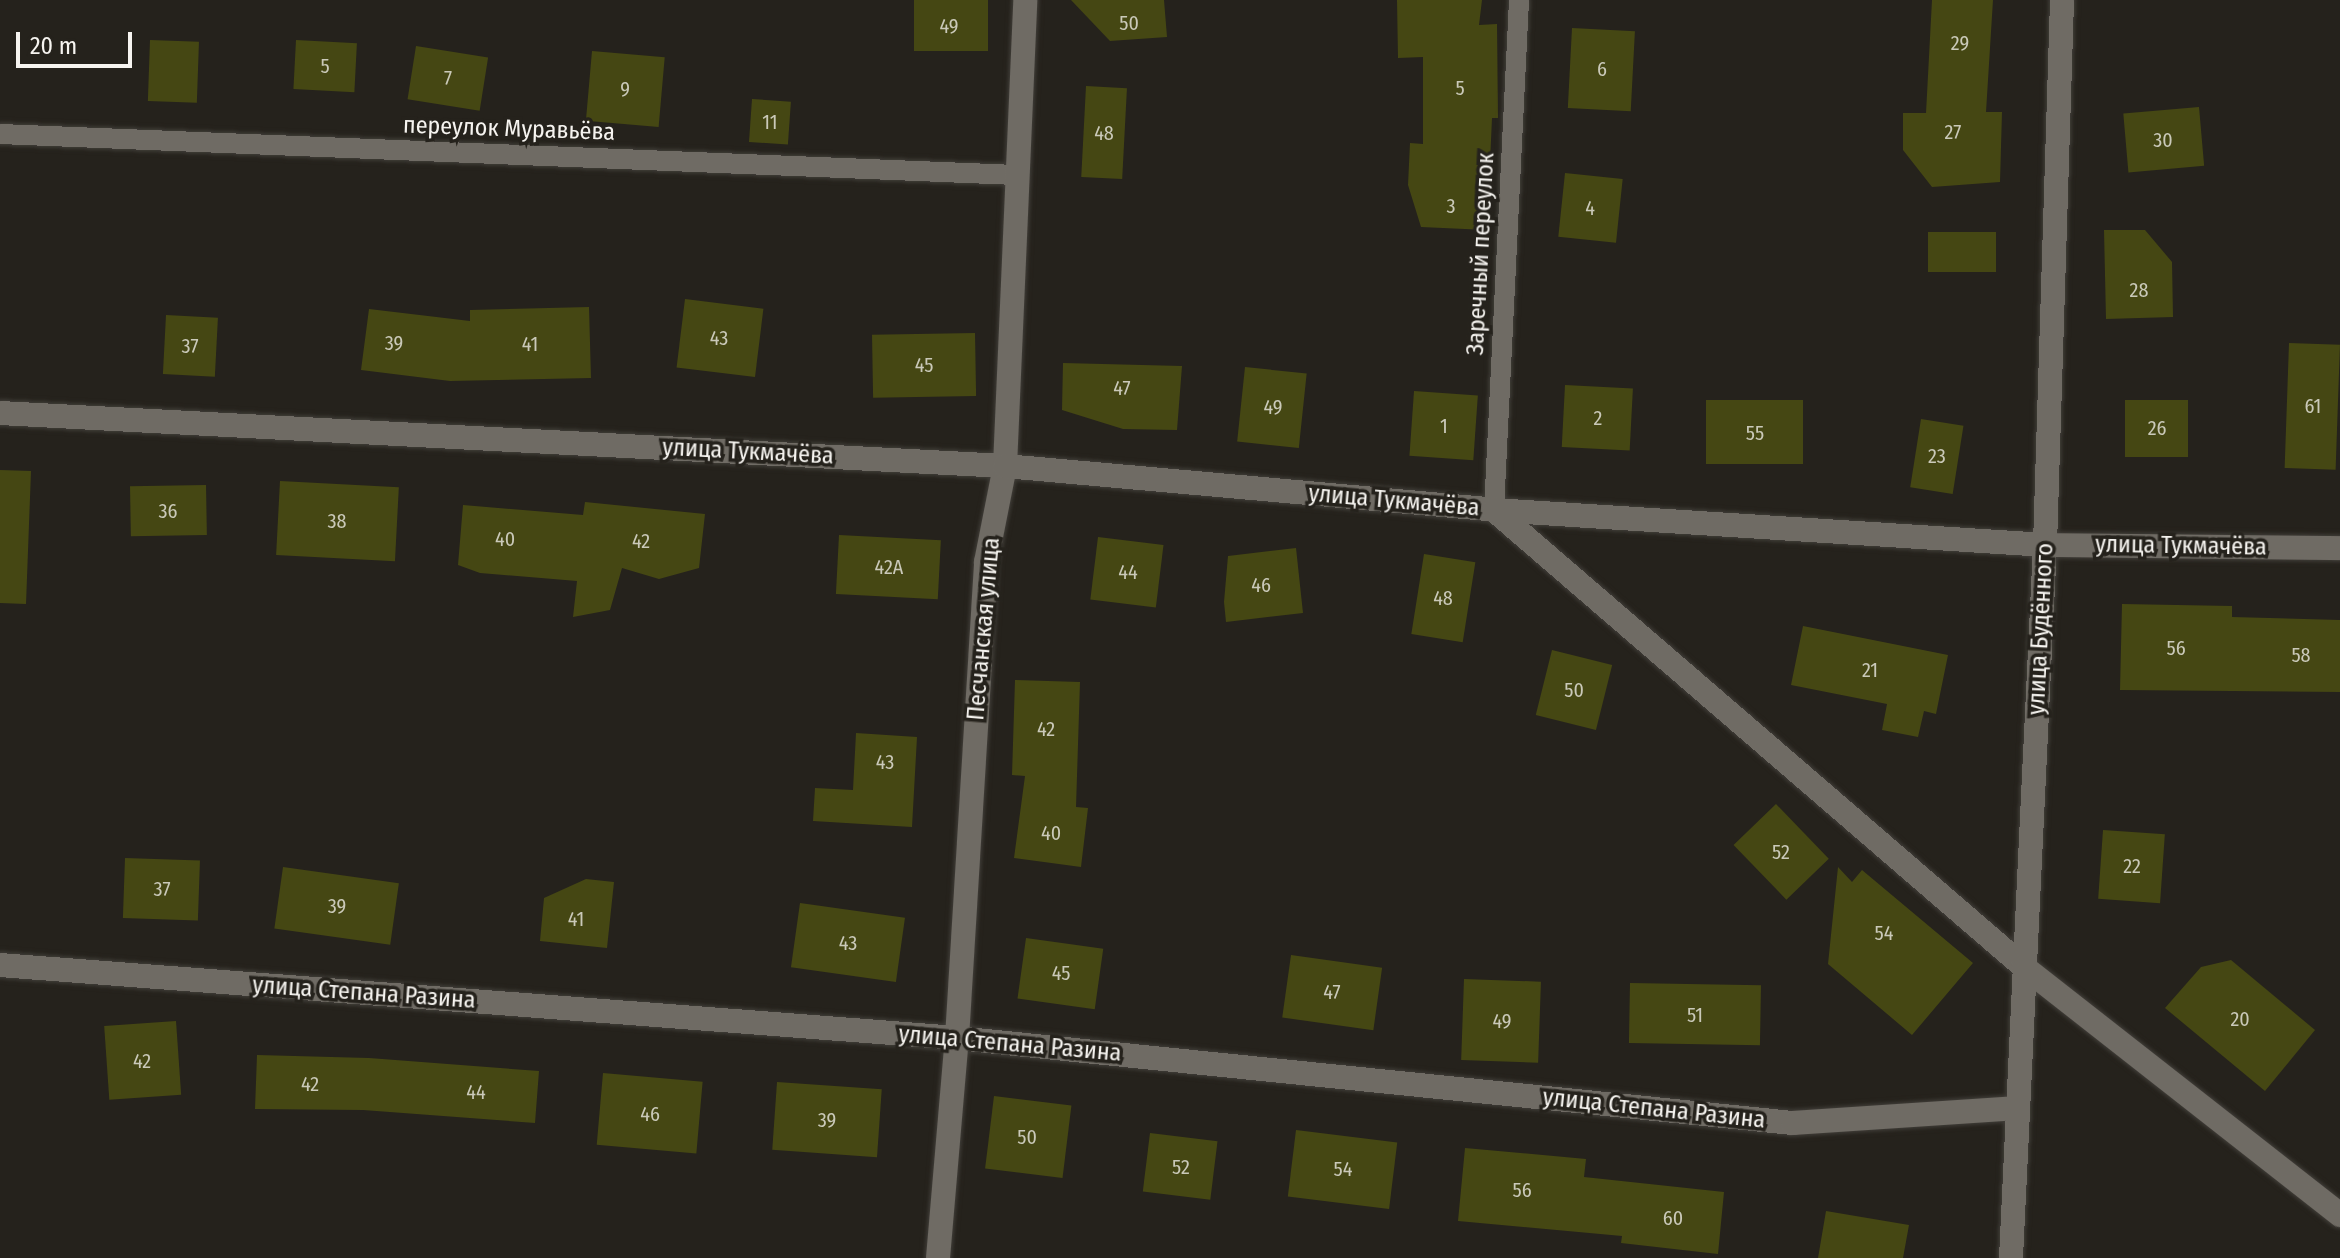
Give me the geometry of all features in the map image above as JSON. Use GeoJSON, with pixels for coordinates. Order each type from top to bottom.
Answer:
{"type":"FeatureCollection","features":[{"type":"Feature","properties":{"kind":"street","name":"Песчанская улица"},"geometry":{"type":"LineString","coordinates":[[938,1258],[957,1038],[986,562],[1005,466],[1025,0]]}},
{"type":"Feature","properties":{"kind":"street","name":"улица Будённого"},"geometry":{"type":"LineString","coordinates":[[2011,1258],[2045,545],[2062,0]]}},
{"type":"Feature","properties":{"kind":"street","name":"улица Тукмачёва"},"geometry":{"type":"LineString","coordinates":[[0,413],[1005,466],[1494,510],[2045,545],[2340,548]]}},
{"type":"Feature","properties":{"kind":"street","name":"улица Тукмачёва"},"geometry":{"type":"LineString","coordinates":[[1494,510],[2024,967]]}},
{"type":"Feature","properties":{"kind":"street","name":"улица Степана Разина"},"geometry":{"type":"LineString","coordinates":[[0,965],[957,1038],[1793,1123],[2018,1108]]}},
{"type":"Feature","properties":{"kind":"street"},"geometry":{"type":"LineString","coordinates":[[2024,967],[2340,1215]]}},
{"type":"Feature","properties":{"kind":"lane","name":"Заречный переулок"},"geometry":{"type":"LineString","coordinates":[[1494,510],[1519,0]]}},
{"type":"Feature","properties":{"kind":"lane","name":"переулок Муравьёва"},"geometry":{"type":"LineString","coordinates":[[0,134],[1016,175]]}},
{"type":"Feature","properties":{"kind":"building"},"geometry":{"type":"Polygon","coordinates":[[[914,0],[988,0],[988,51],[914,51],[914,0]]]}},
{"type":"Feature","properties":{"kind":"building"},"geometry":{"type":"Polygon","coordinates":[[[1071,0],[1164,0],[1167,37],[1110,41],[1071,0]]]}},
{"type":"Feature","properties":{"kind":"building"},"geometry":{"type":"Polygon","coordinates":[[[1397,0],[1482,0],[1479,25],[1497,24],[1498,118],[1492,118],[1487,230],[1421,227],[1408,185],[1410,143],[1423,144],[1423,57],[1398,58],[1397,0]]]}},
{"type":"Feature","properties":{"kind":"building"},"geometry":{"type":"Polygon","coordinates":[[[1932,0],[1993,0],[1986,112],[2002,112],[2000,182],[1932,187],[1903,150],[1903,113],[1926,113],[1932,0]]]}},
{"type":"Feature","properties":{"kind":"building"},"geometry":{"type":"Polygon","coordinates":[[[1572,28],[1635,31],[1631,111],[1568,108],[1572,28]]]}},
{"type":"Feature","properties":{"kind":"building"},"geometry":{"type":"Polygon","coordinates":[[[150,40],[199,42],[197,103],[148,101],[150,40]]]}},
{"type":"Feature","properties":{"kind":"building"},"geometry":{"type":"Polygon","coordinates":[[[296,40],[357,43],[354,92],[293,89],[296,40]]]}},
{"type":"Feature","properties":{"kind":"building"},"geometry":{"type":"Polygon","coordinates":[[[416,46],[488,57],[480,111],[408,99],[416,46]]]}},
{"type":"Feature","properties":{"kind":"building"},"geometry":{"type":"Polygon","coordinates":[[[592,51],[665,57],[659,127],[586,121],[592,51]]]}},
{"type":"Feature","properties":{"kind":"building"},"geometry":{"type":"Polygon","coordinates":[[[1086,86],[1127,88],[1122,179],[1081,177],[1086,86]]]}},
{"type":"Feature","properties":{"kind":"building"},"geometry":{"type":"Polygon","coordinates":[[[752,99],[791,102],[788,145],[749,142],[752,99]]]}},
{"type":"Feature","properties":{"kind":"building"},"geometry":{"type":"Polygon","coordinates":[[[2199,107],[2204,166],[2128,172],[2123,114],[2199,107]]]}},
{"type":"Feature","properties":{"kind":"building"},"geometry":{"type":"Polygon","coordinates":[[[1565,173],[1623,179],[1616,243],[1558,237],[1565,173]]]}},
{"type":"Feature","properties":{"kind":"building"},"geometry":{"type":"Polygon","coordinates":[[[2104,230],[2145,230],[2172,262],[2173,317],[2106,319],[2104,230]]]}},
{"type":"Feature","properties":{"kind":"building"},"geometry":{"type":"Polygon","coordinates":[[[1928,232],[1996,232],[1996,272],[1928,272],[1928,232]]]}},
{"type":"Feature","properties":{"kind":"building"},"geometry":{"type":"Polygon","coordinates":[[[685,299],[763,309],[755,377],[677,367],[685,299]]]}},
{"type":"Feature","properties":{"kind":"building"},"geometry":{"type":"Polygon","coordinates":[[[589,307],[591,378],[450,381],[361,370],[369,309],[470,321],[470,310],[589,307]]]}},
{"type":"Feature","properties":{"kind":"building"},"geometry":{"type":"Polygon","coordinates":[[[166,315],[218,318],[215,377],[163,374],[166,315]]]}},
{"type":"Feature","properties":{"kind":"building"},"geometry":{"type":"Polygon","coordinates":[[[975,333],[976,396],[873,398],[872,335],[975,333]]]}},
{"type":"Feature","properties":{"kind":"building"},"geometry":{"type":"Polygon","coordinates":[[[2289,343],[2340,345],[2336,470],[2285,468],[2289,343]]]}},
{"type":"Feature","properties":{"kind":"building"},"geometry":{"type":"Polygon","coordinates":[[[1063,363],[1182,366],[1177,430],[1123,429],[1062,410],[1063,363]]]}},
{"type":"Feature","properties":{"kind":"building"},"geometry":{"type":"Polygon","coordinates":[[[1245,367],[1307,373],[1299,448],[1237,442],[1245,367]]]}},
{"type":"Feature","properties":{"kind":"building"},"geometry":{"type":"Polygon","coordinates":[[[1565,385],[1633,389],[1630,450],[1562,447],[1565,385]]]}},
{"type":"Feature","properties":{"kind":"building"},"geometry":{"type":"Polygon","coordinates":[[[1414,391],[1478,395],[1473,460],[1409,456],[1414,391]]]}},
{"type":"Feature","properties":{"kind":"building"},"geometry":{"type":"Polygon","coordinates":[[[1706,400],[1803,400],[1803,464],[1706,464],[1706,400]]]}},
{"type":"Feature","properties":{"kind":"building"},"geometry":{"type":"Polygon","coordinates":[[[2125,400],[2188,400],[2188,457],[2125,457],[2125,400]]]}},
{"type":"Feature","properties":{"kind":"building"},"geometry":{"type":"Polygon","coordinates":[[[1921,419],[1963,426],[1953,494],[1910,487],[1921,419]]]}},
{"type":"Feature","properties":{"kind":"building"},"geometry":{"type":"Polygon","coordinates":[[[0,470],[31,471],[26,604],[0,603],[0,470]]]}},
{"type":"Feature","properties":{"kind":"building"},"geometry":{"type":"Polygon","coordinates":[[[280,481],[399,487],[395,561],[276,555],[280,481]]]}},
{"type":"Feature","properties":{"kind":"building"},"geometry":{"type":"Polygon","coordinates":[[[206,485],[207,535],[131,536],[130,486],[206,485]]]}},
{"type":"Feature","properties":{"kind":"building"},"geometry":{"type":"Polygon","coordinates":[[[585,502],[705,514],[699,568],[659,579],[622,568],[610,610],[573,617],[577,581],[480,573],[458,565],[463,505],[583,515],[585,502]]]}},
{"type":"Feature","properties":{"kind":"building"},"geometry":{"type":"Polygon","coordinates":[[[839,535],[941,540],[938,599],[836,594],[839,535]]]}},
{"type":"Feature","properties":{"kind":"building"},"geometry":{"type":"Polygon","coordinates":[[[1098,537],[1164,545],[1156,608],[1090,600],[1098,537]]]}},
{"type":"Feature","properties":{"kind":"building"},"geometry":{"type":"Polygon","coordinates":[[[1296,548],[1303,613],[1226,622],[1224,602],[1228,556],[1296,548]]]}},
{"type":"Feature","properties":{"kind":"building"},"geometry":{"type":"Polygon","coordinates":[[[1424,554],[1475,562],[1463,642],[1411,634],[1424,554]]]}},
{"type":"Feature","properties":{"kind":"building"},"geometry":{"type":"Polygon","coordinates":[[[2122,604],[2232,606],[2232,617],[2340,620],[2340,692],[2120,690],[2122,604]]]}},
{"type":"Feature","properties":{"kind":"building"},"geometry":{"type":"Polygon","coordinates":[[[1803,626],[1948,655],[1936,714],[1924,711],[1918,737],[1882,730],[1887,704],[1791,685],[1803,626]]]}},
{"type":"Feature","properties":{"kind":"building"},"geometry":{"type":"Polygon","coordinates":[[[1552,650],[1612,665],[1596,730],[1536,715],[1552,650]]]}},
{"type":"Feature","properties":{"kind":"building"},"geometry":{"type":"Polygon","coordinates":[[[1015,680],[1080,682],[1076,807],[1088,808],[1081,867],[1014,858],[1025,776],[1012,775],[1015,680]]]}},
{"type":"Feature","properties":{"kind":"building"},"geometry":{"type":"Polygon","coordinates":[[[856,733],[917,737],[912,827],[813,821],[815,788],[853,790],[856,733]]]}},
{"type":"Feature","properties":{"kind":"building"},"geometry":{"type":"Polygon","coordinates":[[[1776,804],[1829,859],[1786,900],[1734,845],[1776,804]]]}},
{"type":"Feature","properties":{"kind":"building"},"geometry":{"type":"Polygon","coordinates":[[[2103,830],[2165,834],[2160,903],[2098,899],[2103,830]]]}},
{"type":"Feature","properties":{"kind":"building"},"geometry":{"type":"Polygon","coordinates":[[[125,858],[200,861],[198,921],[123,918],[125,858]]]}},
{"type":"Feature","properties":{"kind":"building"},"geometry":{"type":"Polygon","coordinates":[[[283,867],[399,883],[390,945],[274,928],[283,867]]]}},
{"type":"Feature","properties":{"kind":"building"},"geometry":{"type":"Polygon","coordinates":[[[1838,867],[1852,882],[1862,870],[1973,963],[1912,1035],[1828,964],[1838,867]]]}},
{"type":"Feature","properties":{"kind":"building"},"geometry":{"type":"Polygon","coordinates":[[[586,879],[614,882],[607,948],[540,941],[544,898],[586,879]]]}},
{"type":"Feature","properties":{"kind":"building"},"geometry":{"type":"Polygon","coordinates":[[[800,903],[905,918],[896,982],[791,967],[800,903]]]}},
{"type":"Feature","properties":{"kind":"building"},"geometry":{"type":"Polygon","coordinates":[[[1026,938],[1103,949],[1095,1009],[1018,998],[1026,938]]]}},
{"type":"Feature","properties":{"kind":"building"},"geometry":{"type":"Polygon","coordinates":[[[1291,955],[1382,968],[1373,1030],[1282,1017],[1291,955]]]}},
{"type":"Feature","properties":{"kind":"building"},"geometry":{"type":"Polygon","coordinates":[[[2231,960],[2315,1030],[2265,1091],[2165,1008],[2201,967],[2231,960]]]}},
{"type":"Feature","properties":{"kind":"building"},"geometry":{"type":"Polygon","coordinates":[[[1464,979],[1541,982],[1538,1063],[1461,1060],[1464,979]]]}},
{"type":"Feature","properties":{"kind":"building"},"geometry":{"type":"Polygon","coordinates":[[[1630,983],[1761,985],[1760,1045],[1629,1043],[1630,983]]]}},
{"type":"Feature","properties":{"kind":"building"},"geometry":{"type":"Polygon","coordinates":[[[176,1021],[181,1095],[109,1100],[104,1026],[176,1021]]]}},
{"type":"Feature","properties":{"kind":"building"},"geometry":{"type":"Polygon","coordinates":[[[257,1055],[369,1058],[539,1071],[535,1123],[363,1110],[255,1109],[257,1055]]]}},
{"type":"Feature","properties":{"kind":"building"},"geometry":{"type":"Polygon","coordinates":[[[603,1073],[703,1082],[696,1153],[597,1145],[603,1073]]]}},
{"type":"Feature","properties":{"kind":"building"},"geometry":{"type":"Polygon","coordinates":[[[777,1082],[882,1089],[877,1157],[772,1150],[777,1082]]]}},
{"type":"Feature","properties":{"kind":"building"},"geometry":{"type":"Polygon","coordinates":[[[994,1096],[1071,1106],[1063,1178],[985,1168],[994,1096]]]}},
{"type":"Feature","properties":{"kind":"building"},"geometry":{"type":"Polygon","coordinates":[[[1296,1130],[1397,1142],[1389,1209],[1288,1197],[1296,1130]]]}},
{"type":"Feature","properties":{"kind":"building"},"geometry":{"type":"Polygon","coordinates":[[[1150,1133],[1217,1141],[1210,1200],[1143,1192],[1150,1133]]]}},
{"type":"Feature","properties":{"kind":"building"},"geometry":{"type":"Polygon","coordinates":[[[1465,1148],[1586,1159],[1584,1177],[1724,1192],[1718,1254],[1621,1243],[1622,1236],[1458,1221],[1465,1148]]]}},
{"type":"Feature","properties":{"kind":"building"},"geometry":{"type":"Polygon","coordinates":[[[1826,1211],[1909,1225],[1903,1258],[1818,1258],[1826,1211]]]}}]}
